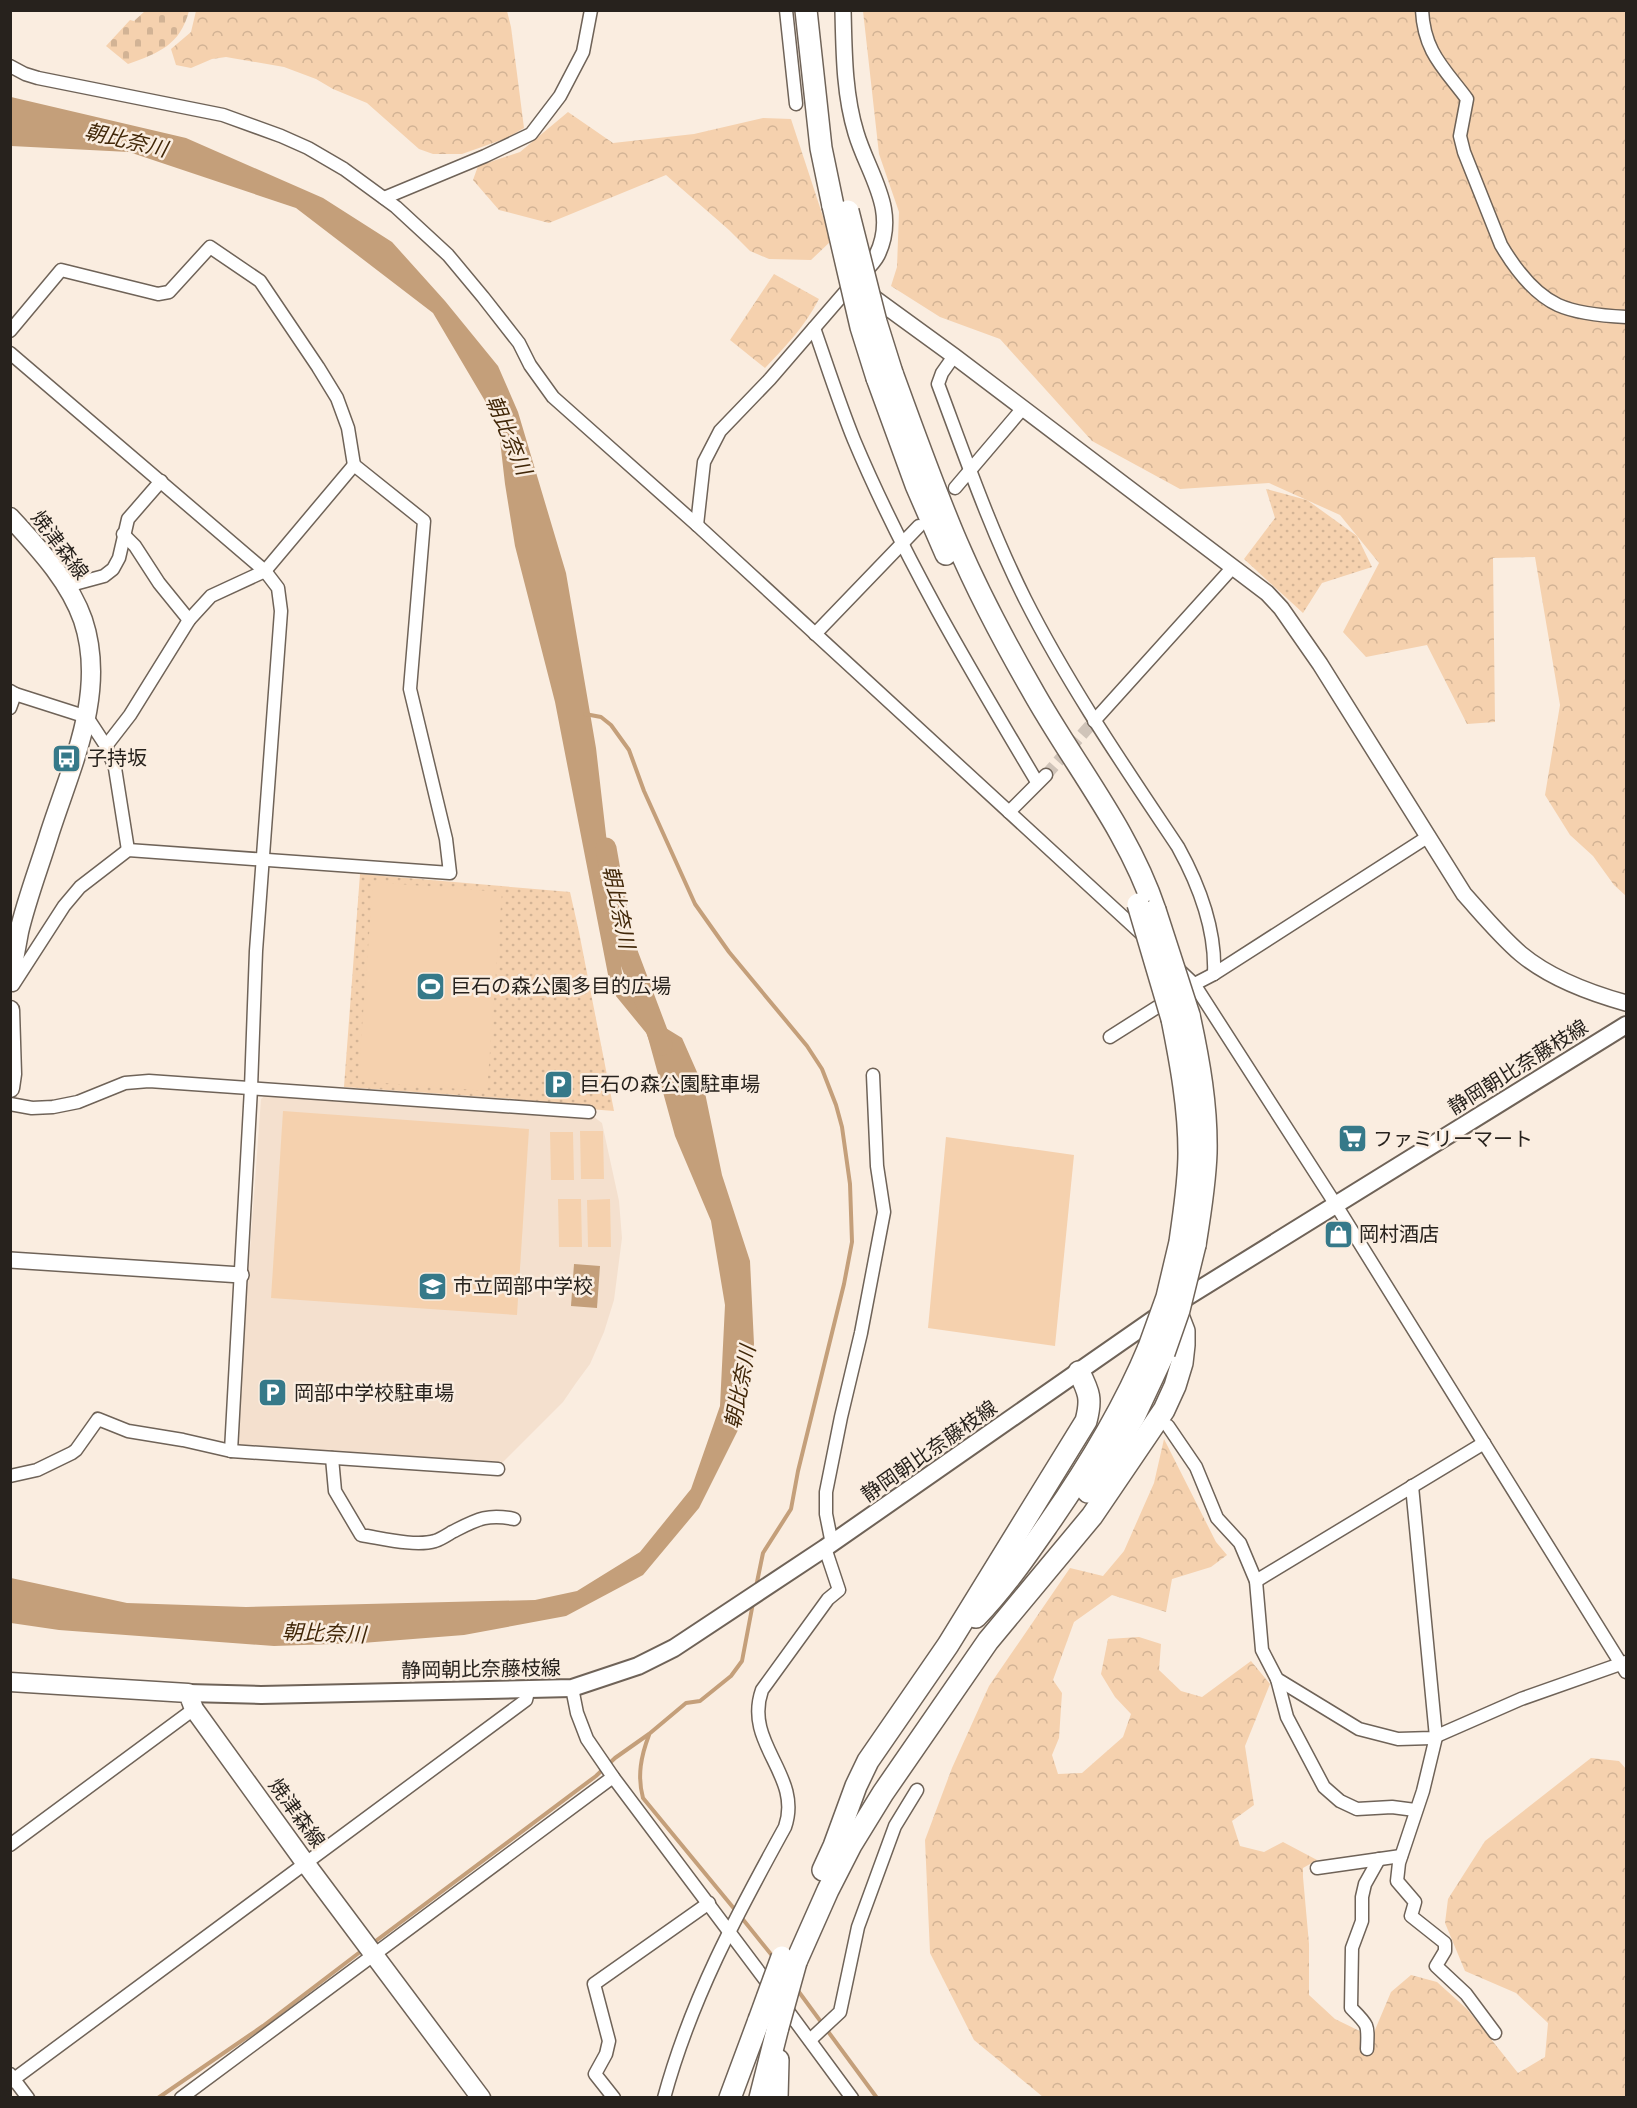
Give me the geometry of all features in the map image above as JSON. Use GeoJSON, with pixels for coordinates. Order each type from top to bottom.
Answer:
{"type":"FeatureCollection","features":[{"type":"Feature","properties":{"kind":"highway"},"geometry":{"type":"LineString","coordinates":[[807,10],[821,148],[840,205]]}},
{"type":"Feature","properties":{"kind":"highway"},"geometry":{"type":"LineString","coordinates":[[789,1960],[851,1845],[1134,1417],[1156,1350],[1167,1297],[1188,1243],[1188,1124],[1181,1064],[1180,1017],[1147,907],[1094,814],[1020,696],[978,619],[916,484],[884,376],[861,327],[840,205],[836,145],[819,10]]}},
{"type":"Feature","properties":{"kind":"highway"},"geometry":{"type":"LineString","coordinates":[[988,1641],[1092,1516],[1164,1410],[1182,1364],[1184,1345],[1184,1331],[1174,1305]]}},
{"type":"Feature","properties":{"kind":"highway"},"geometry":{"type":"LineString","coordinates":[[948,1645],[1011,1578],[1082,1475],[1156,1350]]}},
{"type":"Feature","properties":{"kind":"highway"},"geometry":{"type":"LineString","coordinates":[[744,2097],[789,1960],[856,1786],[868,1761],[948,1645],[1086,1421],[1090,1406],[1089,1391],[1079,1372]]}},
{"type":"Feature","properties":{"kind":"highway"},"geometry":{"type":"LineString","coordinates":[[730,2097],[769,2023]]}},
{"type":"Feature","properties":{"kind":"highway"},"geometry":{"type":"LineString","coordinates":[[760,2097],[769,2023]]}},
{"type":"Feature","properties":{"kind":"highway"},"geometry":{"type":"LineString","coordinates":[[769,2023],[777,2097]]}},
{"type":"Feature","properties":{"kind":"main road","name":"焼津森線"},"geometry":{"type":"LineString","coordinates":[[10,517],[67,586],[83,620],[90,651],[92,676],[87,717],[25,912],[10,981]]}},
{"type":"Feature","properties":{"kind":"main road"},"geometry":{"type":"LineString","coordinates":[[10,1010],[12,1074],[10,1088]]}},
{"type":"Feature","properties":{"kind":"main road","name":"静岡朝比奈藤枝線"},"geometry":{"type":"LineString","coordinates":[[191,1701],[261,1695],[572,1688],[657,1658],[828,1546],[1174,1305],[1626,1025]]}},
{"type":"Feature","properties":{"kind":"main road"},"geometry":{"type":"LineString","coordinates":[[10,1682],[191,1701]]}},
{"type":"Feature","properties":{"kind":"main road","name":"焼津森線"},"geometry":{"type":"LineString","coordinates":[[191,1701],[306,1864],[481,2097]]}},
{"type":"Feature","properties":{"kind":"street"},"geometry":{"type":"LineString","coordinates":[[384,198],[485,156],[531,134],[560,96],[583,52],[591,10]]}},
{"type":"Feature","properties":{"kind":"street"},"geometry":{"type":"LineString","coordinates":[[786,10],[796,104]]}},
{"type":"Feature","properties":{"kind":"street"},"geometry":{"type":"LineString","coordinates":[[697,525],[704,462],[720,431],[770,379],[876,256],[885,229],[875,178],[855,133],[844,59],[843,10]]}},
{"type":"Feature","properties":{"kind":"street"},"geometry":{"type":"LineString","coordinates":[[1422,10],[1422,25],[1431,51],[1467,99],[1460,136],[1464,152],[1508,259],[1524,280],[1556,304],[1569,309],[1626,317]]}},
{"type":"Feature","properties":{"kind":"street"},"geometry":{"type":"LineString","coordinates":[[10,66],[38,78],[223,115],[308,148],[344,169],[384,198],[430,237],[461,270],[509,329],[530,365],[553,397],[697,525],[1194,984],[1336,1205],[1625,1666],[1521,1699],[1436,1737],[1398,1739],[1359,1729],[1277,1679]]}},
{"type":"Feature","properties":{"kind":"street"},"geometry":{"type":"LineString","coordinates":[[10,331],[61,270],[158,294],[169,292],[210,247],[260,281],[337,398],[348,428],[354,465],[424,521],[410,689],[446,839],[450,873],[128,850],[80,887],[64,906],[10,989]]}},
{"type":"Feature","properties":{"kind":"street"},"geometry":{"type":"LineString","coordinates":[[853,283],[954,356],[1267,593],[1281,608],[1320,664],[1464,894],[1492,926],[1522,955],[1560,979],[1626,1003]]}},
{"type":"Feature","properties":{"kind":"street"},"geometry":{"type":"LineString","coordinates":[[814,328],[854,440],[903,543],[967,664],[1042,779],[1009,812]]}},
{"type":"Feature","properties":{"kind":"street"},"geometry":{"type":"LineString","coordinates":[[10,353],[265,571],[278,588],[281,611],[256,951],[251,1088],[231,1450]]}},
{"type":"Feature","properties":{"kind":"street"},"geometry":{"type":"LineString","coordinates":[[954,356],[942,373],[938,384],[979,497],[1026,600],[1095,721],[1190,868],[1201,896],[1215,956],[1214,974]]}},
{"type":"Feature","properties":{"kind":"street"},"geometry":{"type":"LineString","coordinates":[[955,488],[1023,408]]}},
{"type":"Feature","properties":{"kind":"street"},"geometry":{"type":"LineString","coordinates":[[106,746],[130,715],[189,620],[211,596],[265,571],[354,465]]}},
{"type":"Feature","properties":{"kind":"street"},"geometry":{"type":"LineString","coordinates":[[67,586],[104,576],[113,569],[119,558],[128,519],[161,481]]}},
{"type":"Feature","properties":{"kind":"street"},"geometry":{"type":"LineString","coordinates":[[815,634],[919,525]]}},
{"type":"Feature","properties":{"kind":"street"},"geometry":{"type":"LineString","coordinates":[[123,534],[135,546],[159,583],[189,620]]}},
{"type":"Feature","properties":{"kind":"street"},"geometry":{"type":"LineString","coordinates":[[1095,721],[1233,567]]}},
{"type":"Feature","properties":{"kind":"street"},"geometry":{"type":"LineString","coordinates":[[10,708],[13,692],[87,717],[106,746],[115,768],[128,850]]}},
{"type":"Feature","properties":{"kind":"street"},"geometry":{"type":"LineString","coordinates":[[1110,1037],[1194,984],[1214,974],[1429,836]]}},
{"type":"Feature","properties":{"kind":"street"},"geometry":{"type":"LineString","coordinates":[[664,2097],[690,2020],[728,1930],[789,1816],[790,1805],[784,1782],[764,1742],[757,1703],[762,1690],[828,1599],[839,1590],[828,1546],[826,1492],[861,1333],[884,1212],[877,1166],[873,1075]]}},
{"type":"Feature","properties":{"kind":"street"},"geometry":{"type":"LineString","coordinates":[[10,1104],[32,1108],[53,1107],[78,1102],[125,1083],[149,1080],[589,1112]]}},
{"type":"Feature","properties":{"kind":"street"},"geometry":{"type":"LineString","coordinates":[[10,1260],[241,1275]]}},
{"type":"Feature","properties":{"kind":"street"},"geometry":{"type":"LineString","coordinates":[[10,1476],[38,1470],[72,1453],[98,1419],[128,1431],[231,1450],[498,1469]]}},
{"type":"Feature","properties":{"kind":"street"},"geometry":{"type":"LineString","coordinates":[[1168,1426],[1196,1467],[1217,1518],[1240,1543],[1256,1581],[1262,1650],[1277,1679],[1287,1717],[1324,1787],[1340,1801],[1357,1809],[1392,1807],[1415,1810]]}},
{"type":"Feature","properties":{"kind":"street"},"geometry":{"type":"LineString","coordinates":[[1256,1581],[1484,1443]]}},
{"type":"Feature","properties":{"kind":"street"},"geometry":{"type":"LineString","coordinates":[[332,1458],[335,1491],[360,1535],[428,1542],[436,1541],[477,1519],[497,1515],[514,1519]]}},
{"type":"Feature","properties":{"kind":"street"},"geometry":{"type":"LineString","coordinates":[[1413,1486],[1436,1737],[1423,1791],[1401,1856],[1397,1881],[1415,1902],[1411,1916],[1445,1943],[1445,1951],[1436,1966],[1466,1994],[1496,2033]]}},
{"type":"Feature","properties":{"kind":"street"},"geometry":{"type":"LineString","coordinates":[[28,2097],[12,2078],[306,1864],[525,1700],[530,1688]]}},
{"type":"Feature","properties":{"kind":"street"},"geometry":{"type":"LineString","coordinates":[[572,1688],[579,1719],[587,1739],[613,1777],[852,2097]]}},
{"type":"Feature","properties":{"kind":"street"},"geometry":{"type":"LineString","coordinates":[[10,1845],[191,1701]]}},
{"type":"Feature","properties":{"kind":"street"},"geometry":{"type":"LineString","coordinates":[[181,2097],[613,1777]]}},
{"type":"Feature","properties":{"kind":"street"},"geometry":{"type":"LineString","coordinates":[[810,2040],[840,2012],[858,1927],[895,1826],[917,1790]]}},
{"type":"Feature","properties":{"kind":"street"},"geometry":{"type":"LineString","coordinates":[[1317,1869],[1401,1856]]}},
{"type":"Feature","properties":{"kind":"street"},"geometry":{"type":"LineString","coordinates":[[1367,2049],[1368,2027],[1351,2008],[1352,1948],[1362,1921],[1362,1898],[1365,1884],[1379,1859]]}},
{"type":"Feature","properties":{"kind":"street"},"geometry":{"type":"LineString","coordinates":[[614,2097],[595,2074],[606,2054],[609,2040],[594,1984],[709,1903]]}},
{"type":"Feature","properties":{"kind":"shaded area","name":"市立岡部中学校"},"geometry":{"type":"Polygon","coordinates":[[[267,1094],[594,1117],[602,1123],[619,1201],[622,1238],[614,1300],[604,1332],[590,1364],[563,1402],[502,1463],[239,1446],[236,1442],[261,1099],[267,1094]]]}},
{"type":"Feature","properties":{"kind":"green space"},"geometry":{"type":"Polygon","coordinates":[[[145,11],[189,11],[185,23],[174,40],[159,51],[128,64],[106,46],[130,20],[134,21],[145,11]]]}},
{"type":"Feature","properties":{"kind":"green space"},"geometry":{"type":"Polygon","coordinates":[[[196,11],[507,11],[524,128],[507,138],[462,154],[433,154],[419,149],[367,103],[284,67],[226,57],[212,59],[191,68],[176,65],[171,49],[191,32],[196,11]]]}},
{"type":"Feature","properties":{"kind":"green space"},"geometry":{"type":"Polygon","coordinates":[[[863,11],[1626,11],[1626,896],[1614,885],[1593,856],[1570,835],[1545,795],[1560,705],[1535,557],[1493,558],[1495,722],[1467,724],[1427,645],[1366,657],[1343,632],[1379,563],[1340,515],[1269,483],[1180,489],[1092,441],[1000,339],[940,317],[891,286],[897,267],[899,212],[879,154],[863,11]]]}},
{"type":"Feature","properties":{"kind":"green space"},"geometry":{"type":"Polygon","coordinates":[[[568,112],[613,143],[694,134],[763,118],[791,119],[831,241],[811,260],[769,259],[750,251],[666,175],[549,223],[499,210],[473,180],[478,166],[520,152],[568,112]]]}},
{"type":"Feature","properties":{"kind":"green space"},"geometry":{"type":"Polygon","coordinates":[[[774,274],[819,299],[788,344],[765,368],[730,340],[774,274]]]}},
{"type":"Feature","properties":{"kind":"green space"},"geometry":{"type":"Polygon","coordinates":[[[1266,489],[1307,500],[1357,536],[1372,567],[1322,583],[1303,613],[1244,559],[1275,518],[1266,489]]]}},
{"type":"Feature","properties":{"kind":"green space"},"geometry":{"type":"Polygon","coordinates":[[[360,874],[570,892],[614,1111],[515,1103],[515,1099],[344,1087],[360,874]]]}},
{"type":"Feature","properties":{"kind":"green space","name":"巨石の森公園多目的広場"},"geometry":{"type":"Polygon","coordinates":[[[373,882],[502,892],[487,1091],[358,1081],[373,882]]]}},
{"type":"Feature","properties":{"kind":"green space"},"geometry":{"type":"Polygon","coordinates":[[[283,1111],[529,1129],[517,1315],[271,1298],[283,1111]]]}},
{"type":"Feature","properties":{"kind":"green space"},"geometry":{"type":"Polygon","coordinates":[[[580,1131],[603,1131],[604,1179],[581,1179],[580,1131]]]}},
{"type":"Feature","properties":{"kind":"green space"},"geometry":{"type":"Polygon","coordinates":[[[550,1132],[573,1132],[574,1180],[551,1180],[550,1132]]]}},
{"type":"Feature","properties":{"kind":"green space"},"geometry":{"type":"Polygon","coordinates":[[[946,1137],[1074,1155],[1055,1346],[928,1328],[946,1137]]]}},
{"type":"Feature","properties":{"kind":"green space"},"geometry":{"type":"Polygon","coordinates":[[[558,1199],[581,1199],[582,1247],[559,1247],[558,1199]]]}},
{"type":"Feature","properties":{"kind":"green space"},"geometry":{"type":"Polygon","coordinates":[[[610,1199],[611,1247],[588,1247],[587,1200],[610,1199]]]}},
{"type":"Feature","properties":{"kind":"green space"},"geometry":{"type":"Polygon","coordinates":[[[1164,1439],[1216,1542],[1227,1555],[1211,1567],[1172,1579],[1166,1612],[1112,1595],[1074,1622],[1053,1680],[1062,1693],[1059,1738],[1052,1755],[1058,1774],[1082,1773],[1123,1737],[1131,1714],[1115,1697],[1101,1674],[1108,1639],[1139,1637],[1161,1644],[1159,1670],[1181,1691],[1202,1697],[1251,1661],[1270,1684],[1245,1746],[1254,1805],[1232,1821],[1240,1846],[1264,1852],[1283,1842],[1317,1860],[1303,1868],[1309,1944],[1309,1995],[1335,2019],[1372,2037],[1391,1992],[1411,1975],[1437,1982],[1467,2009],[1518,2073],[1545,2057],[1548,2023],[1516,1993],[1465,1971],[1445,1923],[1448,1899],[1485,1841],[1591,1758],[1619,1761],[1626,1769],[1626,2097],[1043,2097],[974,2040],[930,1953],[925,1840],[952,1768],[989,1686],[1070,1568],[1103,1576],[1124,1551],[1154,1483],[1164,1439]]]}},
{"type":"Feature","properties":{"kind":"water"},"geometry":{"type":"Polygon","coordinates":[[[11,97],[186,138],[323,198],[392,242],[445,301],[498,366],[518,412],[566,573],[596,748],[623,982],[646,1016],[682,1038],[704,1088],[722,1175],[750,1261],[754,1344],[738,1430],[699,1508],[643,1575],[566,1616],[464,1635],[362,1643],[274,1646],[59,1630],[11,1623],[11,1578],[127,1603],[246,1607],[535,1600],[577,1591],[640,1552],[691,1489],[720,1406],[725,1305],[711,1221],[675,1136],[647,1034],[611,990],[555,702],[515,546],[498,423],[433,313],[296,208],[129,152],[11,146],[11,97]]]}},
{"type":"Feature","properties":{"kind":"water"},"geometry":{"type":"Polygon","coordinates":[[[574,1264],[600,1266],[597,1308],[571,1306],[574,1264]]]}},
{"type":"Feature","properties":{"kind":"waterway"},"geometry":{"type":"LineString","coordinates":[[585,714],[601,717],[611,725],[629,750],[644,791],[695,904],[729,952],[807,1046],[822,1069],[842,1127],[850,1184],[852,1242],[791,1509],[763,1553],[756,1587]]}},
{"type":"Feature","properties":{"kind":"waterway","name":"朝比奈川"},"geometry":{"type":"LineString","coordinates":[[606,848],[622,939],[662,1045]]}},
{"type":"Feature","properties":{"kind":"waterway"},"geometry":{"type":"LineString","coordinates":[[373,1943],[596,1776],[615,1758],[649,1734],[686,1703],[700,1701],[731,1676],[742,1661],[753,1603]]}},
{"type":"Feature","properties":{"kind":"waterway"},"geometry":{"type":"LineString","coordinates":[[649,1735],[641,1766],[640,1782],[643,1798],[736,1911]]}},
{"type":"Feature","properties":{"kind":"waterway"},"geometry":{"type":"LineString","coordinates":[[741,1917],[774,1958]]}},
{"type":"Feature","properties":{"kind":"waterway"},"geometry":{"type":"LineString","coordinates":[[158,2098],[263,2026],[364,1949]]}},
{"type":"Feature","properties":{"kind":"waterway"},"geometry":{"type":"LineString","coordinates":[[796,1988],[877,2098]]}},
{"type":"Feature","properties":{"kind":"tunnel"},"geometry":{"type":"LineString","coordinates":[[1046,775],[1094,721]]}},
{"type":"Feature","properties":{"kind":"place","name":"子持坂"},"geometry":{"type":"Point","coordinates":[66,758]}},
{"type":"Feature","properties":{"kind":"place","name":"巨石の森公園多目的広場"},"geometry":{"type":"Point","coordinates":[430,986]}},
{"type":"Feature","properties":{"kind":"place","name":"巨石の森公園駐車場"},"geometry":{"type":"Point","coordinates":[559,1084]}},
{"type":"Feature","properties":{"kind":"place","name":"ファミリーマート"},"geometry":{"type":"Point","coordinates":[1352,1139]}},
{"type":"Feature","properties":{"kind":"place","name":"岡村酒店"},"geometry":{"type":"Point","coordinates":[1338,1234]}},
{"type":"Feature","properties":{"kind":"place","name":"市立岡部中学校"},"geometry":{"type":"Point","coordinates":[432,1286]}},
{"type":"Feature","properties":{"kind":"place","name":"岡部中学校駐車場"},"geometry":{"type":"Point","coordinates":[273,1393]}}]}
